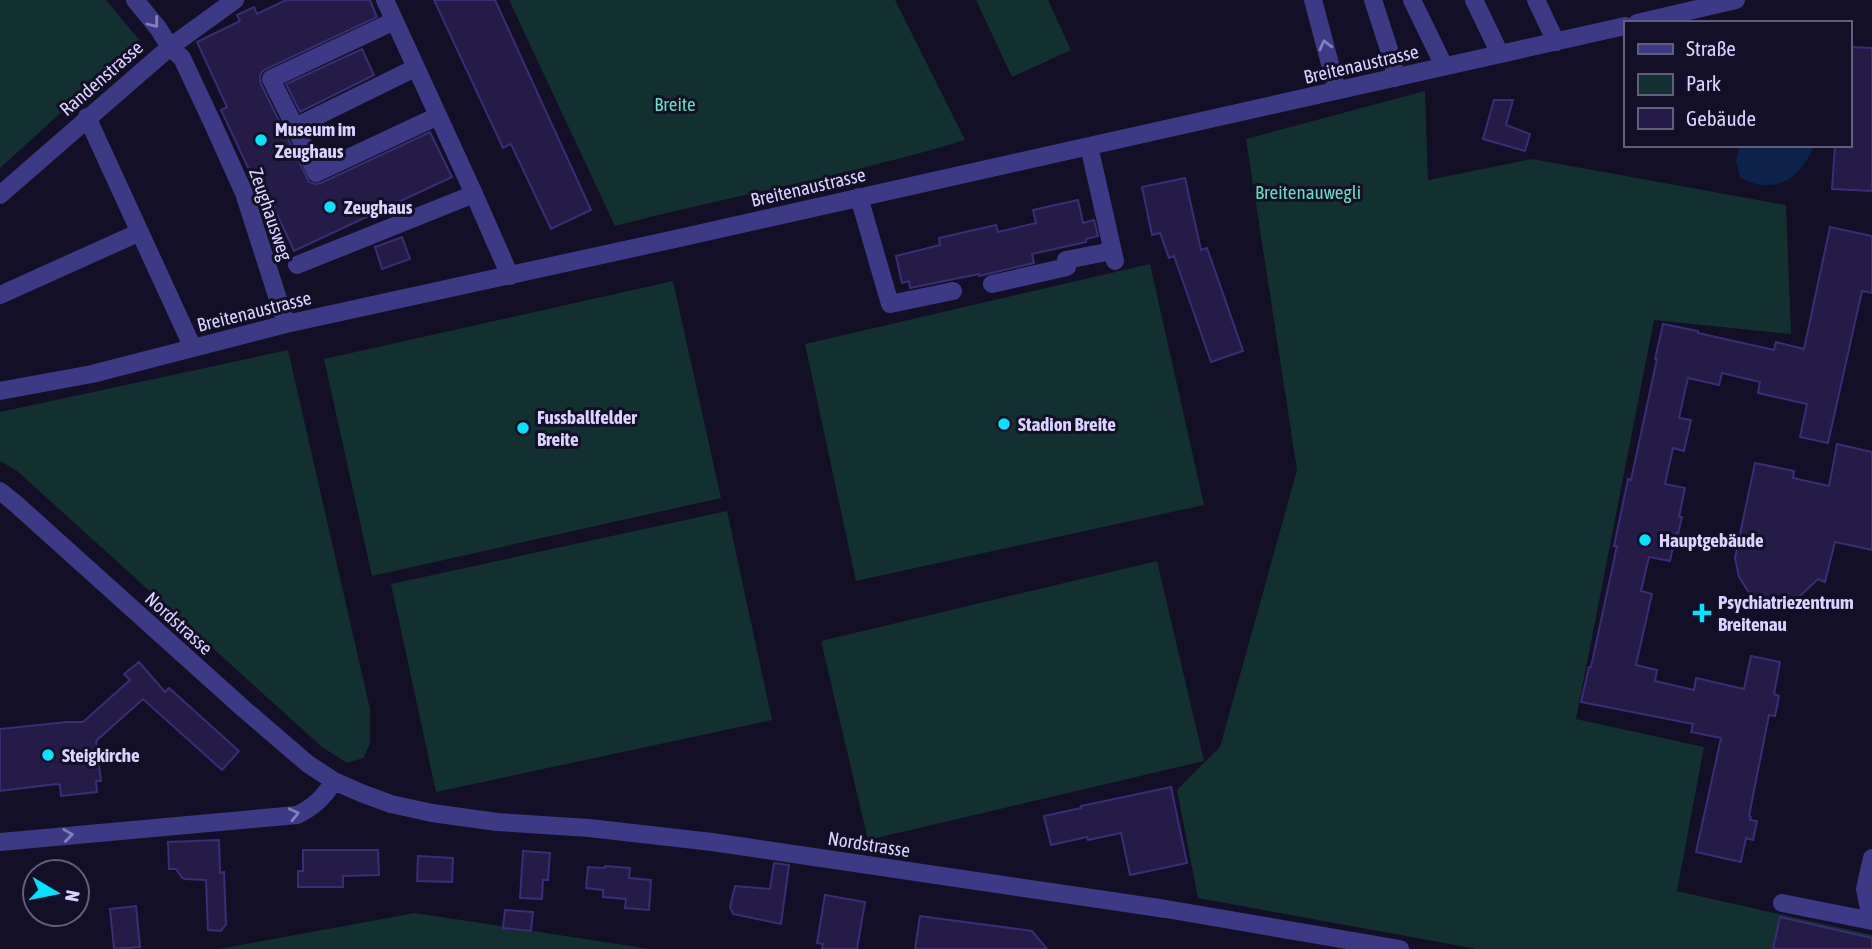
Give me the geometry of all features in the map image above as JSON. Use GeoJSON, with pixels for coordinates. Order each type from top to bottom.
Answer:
{"type":"FeatureCollection","features":[{"type":"Feature","properties":{"kind":"street","name":"Zeughausweg"},"geometry":{"type":"LineString","coordinates":[[135,0],[181,58],[244,193],[286,324]]}},
{"type":"Feature","properties":{"kind":"street","name":"Randenstrasse"},"geometry":{"type":"LineString","coordinates":[[0,195],[170,47],[235,0]]}},
{"type":"Feature","properties":{"kind":"street"},"geometry":{"type":"LineString","coordinates":[[385,0],[510,276]]}},
{"type":"Feature","properties":{"kind":"street"},"geometry":{"type":"LineString","coordinates":[[1313,0],[1337,90]]}},
{"type":"Feature","properties":{"kind":"street"},"geometry":{"type":"LineString","coordinates":[[1373,0],[1393,62],[1395,78]]}},
{"type":"Feature","properties":{"kind":"street"},"geometry":{"type":"LineString","coordinates":[[1412,0],[1444,66]]}},
{"type":"Feature","properties":{"kind":"street"},"geometry":{"type":"LineString","coordinates":[[1474,0],[1500,54]]}},
{"type":"Feature","properties":{"kind":"street"},"geometry":{"type":"LineString","coordinates":[[1536,0],[1556,42]]}},
{"type":"Feature","properties":{"kind":"street"},"geometry":{"type":"LineString","coordinates":[[1646,21],[1736,0]]}},
{"type":"Feature","properties":{"kind":"street"},"geometry":{"type":"LineString","coordinates":[[394,21],[271,79],[316,173],[438,116]]}},
{"type":"Feature","properties":{"kind":"street","name":"Breitenaustrasse"},"geometry":{"type":"LineString","coordinates":[[0,391],[92,374],[286,324],[1624,26]]}},
{"type":"Feature","properties":{"kind":"street"},"geometry":{"type":"LineString","coordinates":[[295,128],[415,68]]}},
{"type":"Feature","properties":{"kind":"street"},"geometry":{"type":"LineString","coordinates":[[88,117],[192,348]]}},
{"type":"Feature","properties":{"kind":"street"},"geometry":{"type":"LineString","coordinates":[[992,284],[1067,267],[1066,260],[1113,256],[1089,146]]}},
{"type":"Feature","properties":{"kind":"street"},"geometry":{"type":"LineString","coordinates":[[296,265],[474,194]]}},
{"type":"Feature","properties":{"kind":"street"},"geometry":{"type":"LineString","coordinates":[[859,197],[890,304],[953,291]]}},
{"type":"Feature","properties":{"kind":"street"},"geometry":{"type":"LineString","coordinates":[[0,295],[140,232]]}},
{"type":"Feature","properties":{"kind":"street","name":"Nordstrasse"},"geometry":{"type":"LineString","coordinates":[[0,491],[308,764],[334,781],[391,804],[497,822],[589,828],[712,842],[1157,908],[1400,949]]}},
{"type":"Feature","properties":{"kind":"street"},"geometry":{"type":"LineString","coordinates":[[0,842],[297,815],[312,808],[334,781]]}},
{"type":"Feature","properties":{"kind":"street"},"geometry":{"type":"LineString","coordinates":[[1782,903],[1871,920],[1865,889],[1872,858]]}},
{"type":"Feature","properties":{"kind":"green space"},"geometry":{"type":"Polygon","coordinates":[[[0,0],[106,0],[140,41],[0,168],[0,0]]]}},
{"type":"Feature","properties":{"kind":"green space","name":"Breite"},"geometry":{"type":"Polygon","coordinates":[[[509,0],[895,0],[965,140],[878,164],[615,226],[509,0]]]}},
{"type":"Feature","properties":{"kind":"green space"},"geometry":{"type":"Polygon","coordinates":[[[976,0],[1048,0],[1071,50],[1012,77],[976,0]]]}},
{"type":"Feature","properties":{"kind":"green space","name":"Breitenauwegli"},"geometry":{"type":"Polygon","coordinates":[[[1425,91],[1428,180],[1532,159],[1786,205],[1791,334],[1654,320],[1576,719],[1704,747],[1677,891],[1872,935],[1872,949],[1477,949],[1198,898],[1177,790],[1220,747],[1297,470],[1246,139],[1425,91]]]}},
{"type":"Feature","properties":{"kind":"green space","name":"Stadion Breite"},"geometry":{"type":"Polygon","coordinates":[[[1150,264],[1204,505],[856,581],[805,344],[1150,264]]]}},
{"type":"Feature","properties":{"kind":"green space","name":"Fussballfelder Breite"},"geometry":{"type":"Polygon","coordinates":[[[673,281],[721,498],[372,576],[324,359],[673,281]]]}},
{"type":"Feature","properties":{"kind":"green space"},"geometry":{"type":"Polygon","coordinates":[[[288,350],[370,709],[370,744],[363,758],[347,763],[322,747],[16,470],[0,461],[0,412],[288,350]]]}},
{"type":"Feature","properties":{"kind":"green space"},"geometry":{"type":"Polygon","coordinates":[[[727,511],[772,720],[436,792],[391,584],[727,511]]]}},
{"type":"Feature","properties":{"kind":"green space"},"geometry":{"type":"Polygon","coordinates":[[[1157,561],[1204,761],[868,840],[821,641],[1157,561]]]}},
{"type":"Feature","properties":{"kind":"green space"},"geometry":{"type":"Polygon","coordinates":[[[415,913],[650,949],[219,949],[415,913]]]}},
{"type":"Feature","properties":{"kind":"water"},"geometry":{"type":"Polygon","coordinates":[[[1739,147],[1813,147],[1809,157],[1794,175],[1774,185],[1752,183],[1740,177],[1736,161],[1739,147]]]}},
{"type":"Feature","properties":{"kind":"building"},"geometry":{"type":"Polygon","coordinates":[[[286,0],[370,0],[377,17],[261,73],[261,84],[309,182],[321,183],[430,132],[452,177],[294,251],[264,186],[258,189],[221,110],[227,107],[197,42],[240,21],[237,15],[254,7],[257,14],[286,0]]]}},
{"type":"Feature","properties":{"kind":"building"},"geometry":{"type":"Polygon","coordinates":[[[434,0],[495,0],[591,210],[551,229],[511,144],[503,148],[434,0]]]}},
{"type":"Feature","properties":{"kind":"building"},"geometry":{"type":"Polygon","coordinates":[[[1851,47],[1872,48],[1872,191],[1832,189],[1835,147],[1851,147],[1851,47]]]}},
{"type":"Feature","properties":{"kind":"building"},"geometry":{"type":"Polygon","coordinates":[[[362,49],[374,75],[300,112],[286,84],[362,49]]]}},
{"type":"Feature","properties":{"kind":"building"},"geometry":{"type":"Polygon","coordinates":[[[1494,100],[1513,100],[1506,125],[1530,134],[1525,151],[1483,139],[1494,100]]]}},
{"type":"Feature","properties":{"kind":"building"},"geometry":{"type":"Polygon","coordinates":[[[1185,178],[1201,250],[1207,248],[1243,351],[1211,362],[1174,256],[1169,258],[1160,233],[1152,235],[1142,187],[1185,178]]]}},
{"type":"Feature","properties":{"kind":"building"},"geometry":{"type":"Polygon","coordinates":[[[1078,200],[1083,223],[1094,220],[1098,236],[1086,239],[1086,242],[1032,254],[1034,263],[979,276],[910,288],[909,281],[902,283],[896,256],[940,245],[939,238],[996,225],[998,232],[1036,223],[1033,210],[1078,200]]]}},
{"type":"Feature","properties":{"kind":"building","name":"Hauptgebäude"},"geometry":{"type":"Polygon","coordinates":[[[1830,227],[1872,236],[1872,293],[1862,291],[1828,443],[1800,437],[1807,404],[1758,393],[1760,382],[1722,373],[1719,385],[1688,378],[1679,418],[1691,420],[1684,451],[1673,448],[1665,484],[1685,488],[1679,517],[1682,517],[1670,561],[1649,557],[1641,591],[1652,594],[1636,665],[1657,670],[1655,681],[1694,690],[1696,678],[1744,689],[1751,656],[1780,662],[1774,694],[1779,696],[1775,716],[1769,715],[1749,816],[1750,820],[1757,821],[1753,840],[1746,838],[1741,862],[1696,852],[1721,738],[1691,732],[1693,724],[1581,702],[1591,667],[1617,546],[1614,546],[1628,479],[1631,480],[1663,324],[1774,350],[1776,342],[1804,349],[1830,227]]]}},
{"type":"Feature","properties":{"kind":"building"},"geometry":{"type":"Polygon","coordinates":[[[402,237],[410,259],[382,269],[375,247],[402,237]]]}},
{"type":"Feature","properties":{"kind":"building"},"geometry":{"type":"Polygon","coordinates":[[[1837,444],[1872,452],[1872,550],[1835,542],[1825,582],[1818,579],[1800,596],[1785,602],[1769,601],[1755,596],[1748,591],[1739,577],[1735,558],[1755,463],[1794,471],[1793,478],[1829,486],[1837,444]]]}},
{"type":"Feature","properties":{"kind":"building","name":"Steigkirche"},"geometry":{"type":"Polygon","coordinates":[[[139,662],[165,692],[169,688],[239,751],[222,770],[143,699],[96,741],[101,781],[96,781],[97,792],[61,796],[60,785],[56,784],[0,791],[0,729],[83,722],[130,680],[124,674],[139,662]]]}},
{"type":"Feature","properties":{"kind":"building"},"geometry":{"type":"Polygon","coordinates":[[[1171,787],[1187,863],[1130,875],[1121,833],[1051,845],[1044,816],[1171,787]]]}},
{"type":"Feature","properties":{"kind":"building"},"geometry":{"type":"Polygon","coordinates":[[[219,840],[220,873],[224,872],[226,924],[221,931],[208,930],[206,880],[185,879],[176,869],[169,869],[168,842],[219,840]]]}},
{"type":"Feature","properties":{"kind":"building"},"geometry":{"type":"Polygon","coordinates":[[[303,850],[378,850],[379,875],[343,876],[343,887],[298,887],[298,871],[303,871],[303,850]]]}},
{"type":"Feature","properties":{"kind":"building"},"geometry":{"type":"Polygon","coordinates":[[[523,851],[550,853],[548,880],[543,880],[542,899],[520,898],[523,851]]]}},
{"type":"Feature","properties":{"kind":"building"},"geometry":{"type":"Polygon","coordinates":[[[418,856],[453,858],[452,882],[417,881],[418,856]]]}},
{"type":"Feature","properties":{"kind":"building"},"geometry":{"type":"Polygon","coordinates":[[[774,863],[789,865],[781,924],[733,914],[730,907],[735,886],[770,889],[774,863]]]}},
{"type":"Feature","properties":{"kind":"building"},"geometry":{"type":"Polygon","coordinates":[[[588,867],[630,868],[629,878],[651,880],[649,910],[625,908],[626,899],[603,897],[603,890],[586,888],[588,867]]]}},
{"type":"Feature","properties":{"kind":"building"},"geometry":{"type":"Polygon","coordinates":[[[825,895],[865,902],[857,949],[822,949],[823,944],[817,943],[825,895]]]}},
{"type":"Feature","properties":{"kind":"building"},"geometry":{"type":"Polygon","coordinates":[[[136,906],[140,947],[114,949],[110,909],[136,906]]]}},
{"type":"Feature","properties":{"kind":"building"},"geometry":{"type":"Polygon","coordinates":[[[505,910],[533,912],[531,931],[503,928],[505,910]]]}},
{"type":"Feature","properties":{"kind":"building"},"geometry":{"type":"Polygon","coordinates":[[[920,916],[1032,931],[1047,949],[915,949],[920,916]]]}},
{"type":"Feature","properties":{"kind":"building"},"geometry":{"type":"Polygon","coordinates":[[[1780,917],[1872,938],[1872,949],[1773,949],[1780,917]]]}},
{"type":"Feature","properties":{"kind":"place","name":"Museum im Zeughaus"},"geometry":{"type":"Point","coordinates":[261,140]}},
{"type":"Feature","properties":{"kind":"place","name":"Zeughaus"},"geometry":{"type":"Point","coordinates":[330,207]}},
{"type":"Feature","properties":{"kind":"place","name":"Stadion Breite"},"geometry":{"type":"Point","coordinates":[1004,424]}},
{"type":"Feature","properties":{"kind":"place","name":"Fussballfelder Breite"},"geometry":{"type":"Point","coordinates":[523,428]}},
{"type":"Feature","properties":{"kind":"place","name":"Hauptgebäude"},"geometry":{"type":"Point","coordinates":[1645,540]}},
{"type":"Feature","properties":{"kind":"place","name":"Psychiatriezentrum Breitenau"},"geometry":{"type":"Point","coordinates":[1702,613]}},
{"type":"Feature","properties":{"kind":"place","name":"Steigkirche"},"geometry":{"type":"Point","coordinates":[48,755]}}]}
